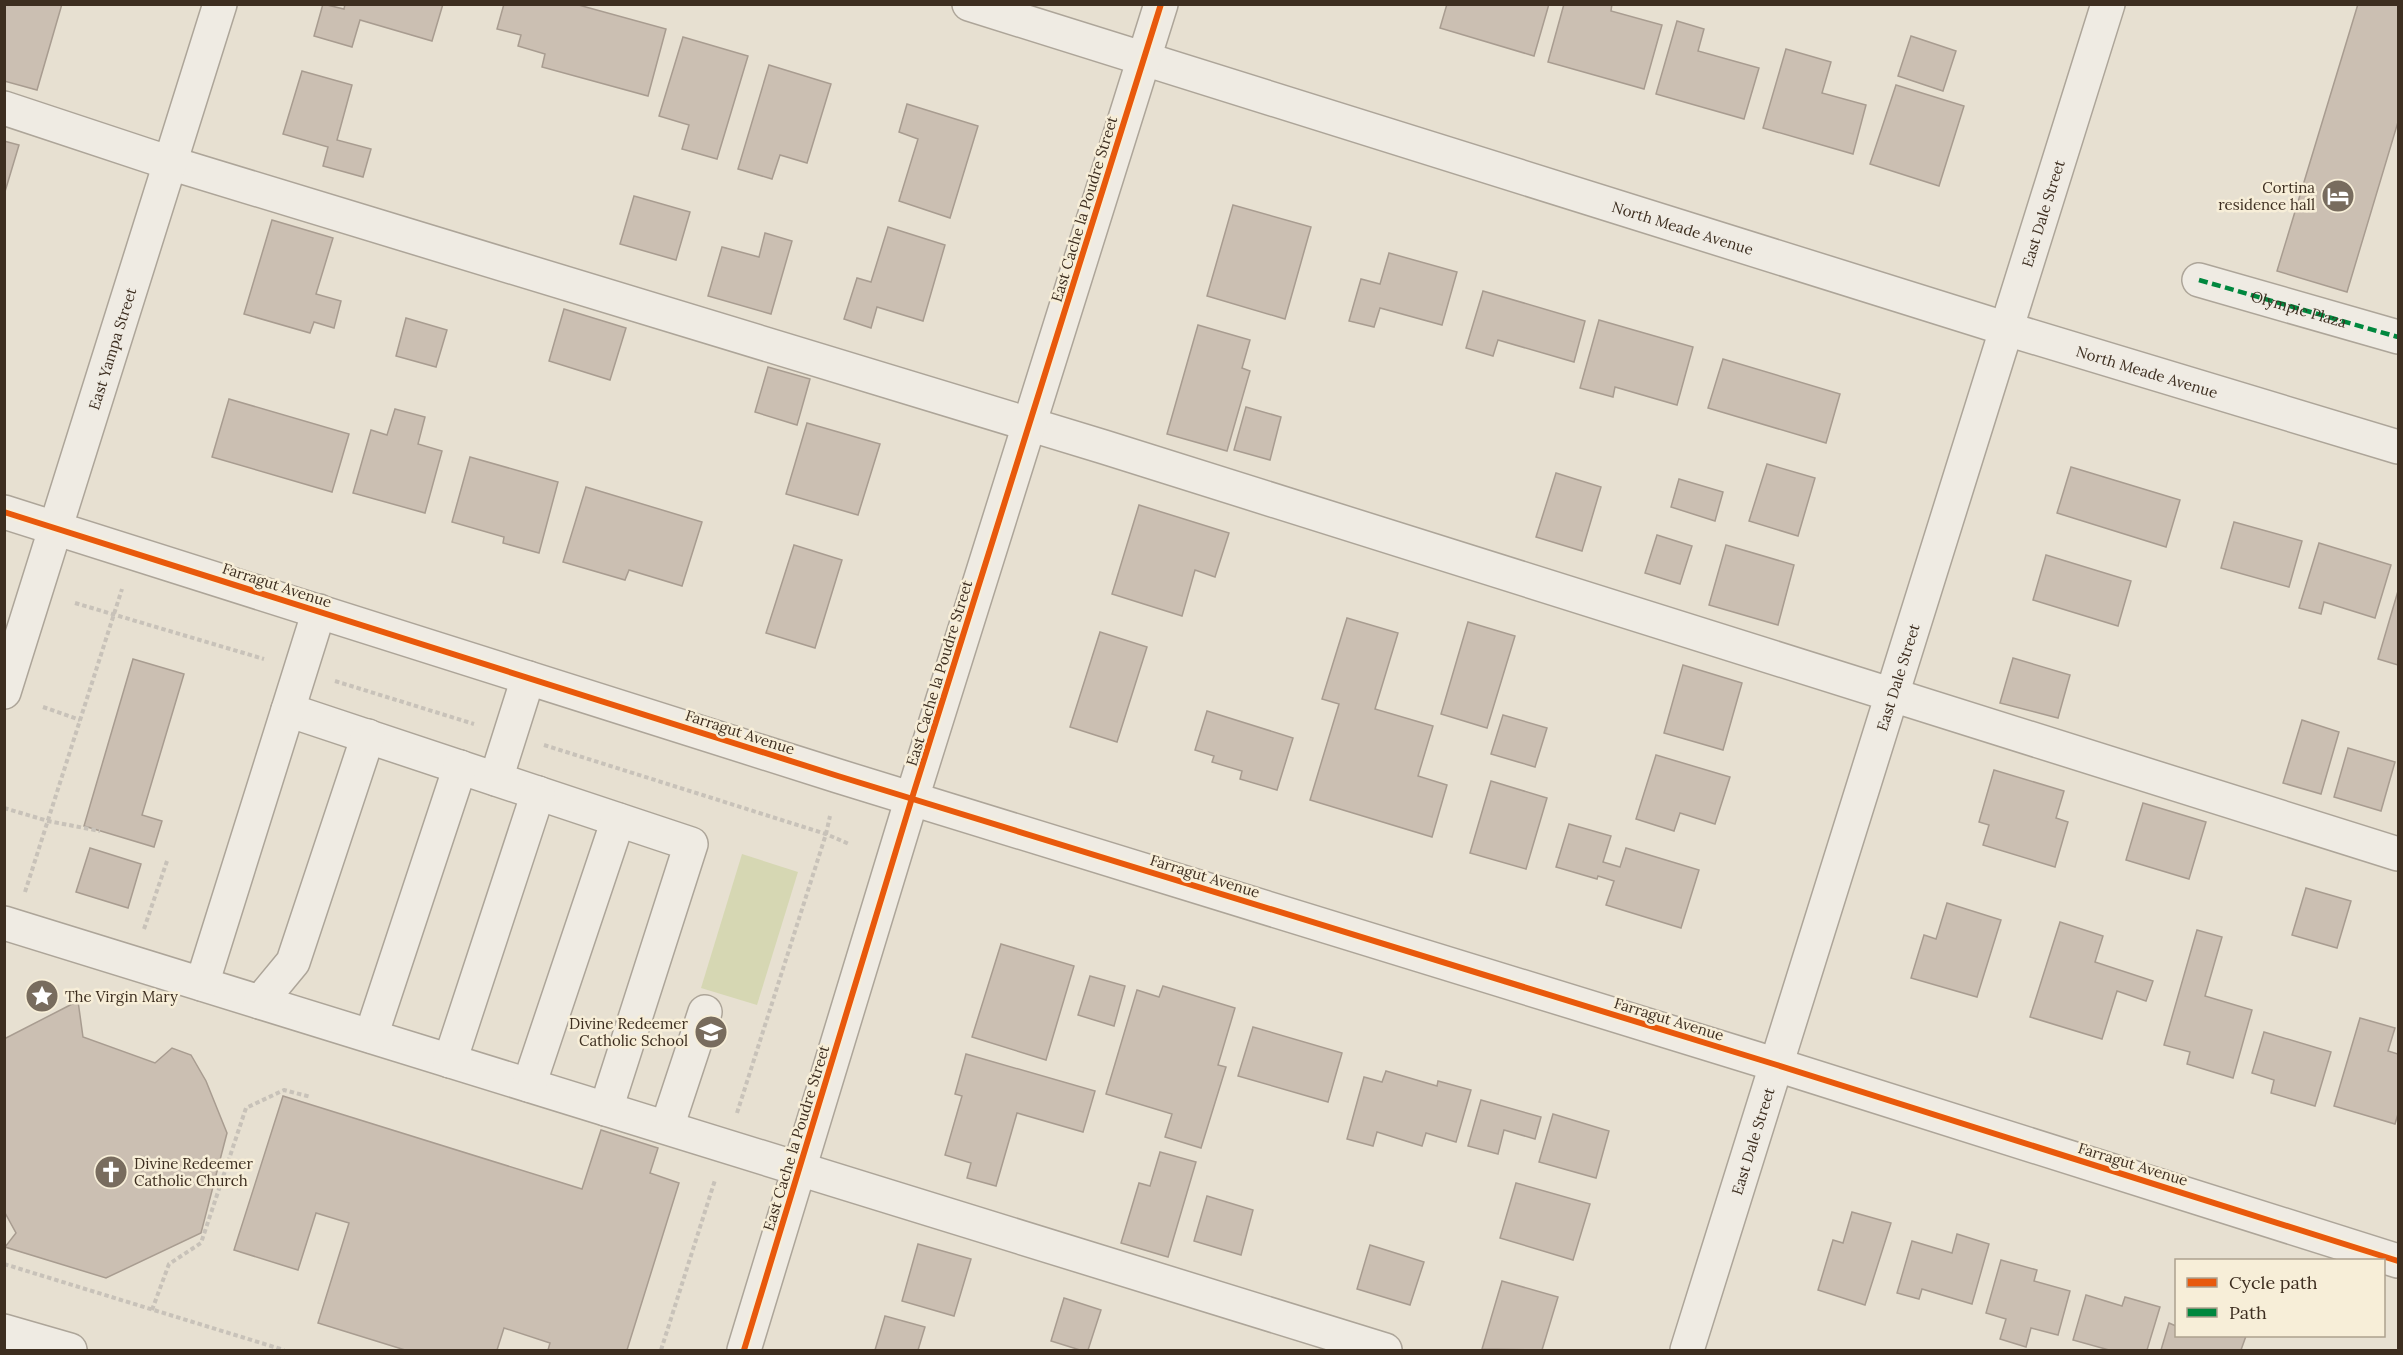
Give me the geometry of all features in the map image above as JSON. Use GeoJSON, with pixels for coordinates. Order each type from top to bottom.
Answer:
{"type":"FeatureCollection","features":[{"type":"Feature","properties":{"kind":"street","name":"East Yampa Street"},"geometry":{"type":"LineString","coordinates":[[4,692],[220,4]]}},
{"type":"Feature","properties":{"kind":"street","name":"North Meade Avenue"},"geometry":{"type":"LineString","coordinates":[[969,4],[2007,328],[2398,447]]}},
{"type":"Feature","properties":{"kind":"street","name":"East Cache la Poudre Street"},"geometry":{"type":"LineString","coordinates":[[744,1350],[912,798],[1161,4]]}},
{"type":"Feature","properties":{"kind":"street","name":"East Dale Street"},"geometry":{"type":"LineString","coordinates":[[1687,1350],[2108,4]]}},
{"type":"Feature","properties":{"kind":"street"},"geometry":{"type":"LineString","coordinates":[[4,108],[170,163],[1029,425],[2398,854]]}},
{"type":"Feature","properties":{"kind":"street","name":"Olympic Plaza"},"geometry":{"type":"LineString","coordinates":[[2199,280],[2398,337]]}},
{"type":"Feature","properties":{"kind":"street","name":"Farragut Avenue"},"geometry":{"type":"LineString","coordinates":[[4,512],[528,678],[1777,1065],[2398,1261]]}},
{"type":"Feature","properties":{"kind":"street"},"geometry":{"type":"LineString","coordinates":[[202,984],[319,611]]}},
{"type":"Feature","properties":{"kind":"street"},"geometry":{"type":"LineString","coordinates":[[496,779],[528,678]]}},
{"type":"Feature","properties":{"kind":"street"},"geometry":{"type":"LineString","coordinates":[[288,710],[691,844],[606,1109]]}},
{"type":"Feature","properties":{"kind":"street"},"geometry":{"type":"LineString","coordinates":[[260,1002],[293,962],[368,736]]}},
{"type":"Feature","properties":{"kind":"street"},"geometry":{"type":"LineString","coordinates":[[371,1036],[460,767]]}},
{"type":"Feature","properties":{"kind":"street"},"geometry":{"type":"LineString","coordinates":[[450,1061],[538,793]]}},
{"type":"Feature","properties":{"kind":"street"},"geometry":{"type":"LineString","coordinates":[[529,1085],[618,820]]}},
{"type":"Feature","properties":{"kind":"street"},"geometry":{"type":"LineString","coordinates":[[9,925],[1385,1350]]}},
{"type":"Feature","properties":{"kind":"street"},"geometry":{"type":"LineString","coordinates":[[666,1127],[705,1011]]}},
{"type":"Feature","properties":{"kind":"street"},"geometry":{"type":"LineString","coordinates":[[4,1331],[70,1350]]}},
{"type":"Feature","properties":{"kind":"path"},"geometry":{"type":"LineString","coordinates":[[9,925],[48,821],[122,589]]}},
{"type":"Feature","properties":{"kind":"path"},"geometry":{"type":"LineString","coordinates":[[75,603],[115,613],[510,735],[826,834],[849,844]]}},
{"type":"Feature","properties":{"kind":"path"},"geometry":{"type":"LineString","coordinates":[[43,707],[80,720]]}},
{"type":"Feature","properties":{"kind":"path"},"geometry":{"type":"LineString","coordinates":[[4,808],[48,821],[100,831]]}},
{"type":"Feature","properties":{"kind":"path"},"geometry":{"type":"LineString","coordinates":[[661,1350],[830,816]]}},
{"type":"Feature","properties":{"kind":"path"},"geometry":{"type":"LineString","coordinates":[[140,966],[143,933],[167,861]]}},
{"type":"Feature","properties":{"kind":"path"},"geometry":{"type":"LineString","coordinates":[[152,1310],[168,1264],[201,1243],[246,1108],[284,1090],[310,1097]]}},
{"type":"Feature","properties":{"kind":"path"},"geometry":{"type":"LineString","coordinates":[[4,1264],[284,1350]]}},
{"type":"Feature","properties":{"kind":"green space"},"geometry":{"type":"Polygon","coordinates":[[[742,854],[798,872],[757,1005],[701,988],[742,854]]]}},
{"type":"Feature","properties":{"kind":"building"},"geometry":{"type":"Polygon","coordinates":[[[4,4],[62,4],[37,90],[4,81],[4,4]]]}},
{"type":"Feature","properties":{"kind":"building"},"geometry":{"type":"Polygon","coordinates":[[[323,4],[344,9],[345,4],[443,4],[432,41],[360,20],[352,47],[314,36],[323,4]]]}},
{"type":"Feature","properties":{"kind":"building"},"geometry":{"type":"Polygon","coordinates":[[[504,4],[575,4],[666,29],[648,96],[542,67],[545,54],[518,46],[521,35],[497,29],[504,4]]]}},
{"type":"Feature","properties":{"kind":"building"},"geometry":{"type":"Polygon","coordinates":[[[1447,4],[1549,4],[1534,56],[1440,28],[1447,4]]]}},
{"type":"Feature","properties":{"kind":"building"},"geometry":{"type":"Polygon","coordinates":[[[1564,4],[1612,4],[1611,11],[1662,25],[1644,89],[1548,62],[1564,4]]]}},
{"type":"Feature","properties":{"kind":"building","name":"Cortina residence hall"},"geometry":{"type":"Polygon","coordinates":[[[2358,4],[2398,4],[2398,122],[2347,292],[2277,271],[2358,4]]]}},
{"type":"Feature","properties":{"kind":"building"},"geometry":{"type":"Polygon","coordinates":[[[1677,21],[1704,29],[1698,51],[1759,68],[1744,119],[1656,94],[1677,21]]]}},
{"type":"Feature","properties":{"kind":"building"},"geometry":{"type":"Polygon","coordinates":[[[1911,36],[1956,51],[1943,91],[1898,76],[1911,36]]]}},
{"type":"Feature","properties":{"kind":"building"},"geometry":{"type":"Polygon","coordinates":[[[683,37],[748,56],[717,159],[682,149],[689,125],[659,116],[683,37]]]}},
{"type":"Feature","properties":{"kind":"building"},"geometry":{"type":"Polygon","coordinates":[[[1786,49],[1831,62],[1822,93],[1866,105],[1853,154],[1763,128],[1786,49]]]}},
{"type":"Feature","properties":{"kind":"building"},"geometry":{"type":"Polygon","coordinates":[[[769,65],[831,84],[807,163],[780,155],[772,179],[738,169],[769,65]]]}},
{"type":"Feature","properties":{"kind":"building"},"geometry":{"type":"Polygon","coordinates":[[[302,71],[352,85],[337,140],[371,149],[363,177],[323,166],[328,147],[283,134],[302,71]]]}},
{"type":"Feature","properties":{"kind":"building"},"geometry":{"type":"Polygon","coordinates":[[[1896,85],[1964,106],[1939,186],[1870,164],[1896,85]]]}},
{"type":"Feature","properties":{"kind":"building"},"geometry":{"type":"Polygon","coordinates":[[[907,104],[978,126],[950,218],[899,201],[918,139],[899,132],[907,104]]]}},
{"type":"Feature","properties":{"kind":"building"},"geometry":{"type":"Polygon","coordinates":[[[4,141],[19,145],[4,195],[4,141]]]}},
{"type":"Feature","properties":{"kind":"building"},"geometry":{"type":"Polygon","coordinates":[[[634,196],[690,212],[676,260],[620,244],[634,196]]]}},
{"type":"Feature","properties":{"kind":"building"},"geometry":{"type":"Polygon","coordinates":[[[1233,205],[1311,227],[1285,319],[1207,296],[1233,205]]]}},
{"type":"Feature","properties":{"kind":"building"},"geometry":{"type":"Polygon","coordinates":[[[272,220],[333,238],[316,294],[341,301],[334,328],[314,322],[310,333],[244,314],[272,220]]]}},
{"type":"Feature","properties":{"kind":"building"},"geometry":{"type":"Polygon","coordinates":[[[888,227],[945,245],[923,321],[877,307],[871,328],[844,319],[857,278],[871,282],[888,227]]]}},
{"type":"Feature","properties":{"kind":"building"},"geometry":{"type":"Polygon","coordinates":[[[765,233],[792,241],[771,314],[708,296],[722,247],[759,257],[765,233]]]}},
{"type":"Feature","properties":{"kind":"building"},"geometry":{"type":"Polygon","coordinates":[[[1389,253],[1457,272],[1442,325],[1380,308],[1374,327],[1349,321],[1361,279],[1380,284],[1389,253]]]}},
{"type":"Feature","properties":{"kind":"building"},"geometry":{"type":"Polygon","coordinates":[[[1483,291],[1585,321],[1574,362],[1498,340],[1493,356],[1466,348],[1483,291]]]}},
{"type":"Feature","properties":{"kind":"building"},"geometry":{"type":"Polygon","coordinates":[[[564,309],[626,328],[610,380],[549,361],[564,309]]]}},
{"type":"Feature","properties":{"kind":"building"},"geometry":{"type":"Polygon","coordinates":[[[406,318],[447,330],[436,367],[396,356],[406,318]]]}},
{"type":"Feature","properties":{"kind":"building"},"geometry":{"type":"Polygon","coordinates":[[[1599,320],[1693,347],[1677,405],[1615,387],[1613,397],[1580,388],[1599,320]]]}},
{"type":"Feature","properties":{"kind":"building"},"geometry":{"type":"Polygon","coordinates":[[[1198,325],[1250,340],[1242,368],[1250,371],[1227,451],[1167,434],[1198,325]]]}},
{"type":"Feature","properties":{"kind":"building"},"geometry":{"type":"Polygon","coordinates":[[[1723,359],[1840,394],[1826,443],[1708,408],[1723,359]]]}},
{"type":"Feature","properties":{"kind":"building"},"geometry":{"type":"Polygon","coordinates":[[[768,367],[810,379],[797,425],[755,412],[768,367]]]}},
{"type":"Feature","properties":{"kind":"building"},"geometry":{"type":"Polygon","coordinates":[[[229,399],[349,434],[332,492],[212,457],[229,399]]]}},
{"type":"Feature","properties":{"kind":"building"},"geometry":{"type":"Polygon","coordinates":[[[1246,407],[1281,417],[1270,460],[1234,450],[1246,407]]]}},
{"type":"Feature","properties":{"kind":"building"},"geometry":{"type":"Polygon","coordinates":[[[395,409],[425,417],[418,444],[442,451],[425,513],[353,493],[371,430],[387,435],[395,409]]]}},
{"type":"Feature","properties":{"kind":"building"},"geometry":{"type":"Polygon","coordinates":[[[807,423],[880,444],[858,515],[786,494],[807,423]]]}},
{"type":"Feature","properties":{"kind":"building"},"geometry":{"type":"Polygon","coordinates":[[[470,457],[558,482],[539,553],[503,543],[504,537],[452,522],[470,457]]]}},
{"type":"Feature","properties":{"kind":"building"},"geometry":{"type":"Polygon","coordinates":[[[1767,464],[1815,478],[1798,536],[1749,521],[1767,464]]]}},
{"type":"Feature","properties":{"kind":"building"},"geometry":{"type":"Polygon","coordinates":[[[2071,467],[2180,500],[2166,547],[2057,513],[2071,467]]]}},
{"type":"Feature","properties":{"kind":"building"},"geometry":{"type":"Polygon","coordinates":[[[1556,473],[1601,487],[1582,551],[1536,537],[1556,473]]]}},
{"type":"Feature","properties":{"kind":"building"},"geometry":{"type":"Polygon","coordinates":[[[1679,479],[1723,492],[1715,521],[1671,507],[1679,479]]]}},
{"type":"Feature","properties":{"kind":"building"},"geometry":{"type":"Polygon","coordinates":[[[586,487],[702,522],[682,586],[629,570],[625,580],[563,562],[586,487]]]}},
{"type":"Feature","properties":{"kind":"building"},"geometry":{"type":"Polygon","coordinates":[[[1139,505],[1229,533],[1215,577],[1195,570],[1182,616],[1112,594],[1139,505]]]}},
{"type":"Feature","properties":{"kind":"building"},"geometry":{"type":"Polygon","coordinates":[[[2234,522],[2302,541],[2289,587],[2221,568],[2234,522]]]}},
{"type":"Feature","properties":{"kind":"building"},"geometry":{"type":"Polygon","coordinates":[[[1657,535],[1692,546],[1680,584],[1645,573],[1657,535]]]}},
{"type":"Feature","properties":{"kind":"building"},"geometry":{"type":"Polygon","coordinates":[[[2319,543],[2391,565],[2375,618],[2324,602],[2321,614],[2299,608],[2319,543]]]}},
{"type":"Feature","properties":{"kind":"building"},"geometry":{"type":"Polygon","coordinates":[[[794,545],[842,560],[815,648],[766,633],[794,545]]]}},
{"type":"Feature","properties":{"kind":"building"},"geometry":{"type":"Polygon","coordinates":[[[1726,545],[1794,565],[1778,625],[1709,605],[1726,545]]]}},
{"type":"Feature","properties":{"kind":"building"},"geometry":{"type":"Polygon","coordinates":[[[2046,555],[2131,581],[2118,626],[2033,600],[2046,555]]]}},
{"type":"Feature","properties":{"kind":"building"},"geometry":{"type":"Polygon","coordinates":[[[2398,591],[2398,665],[2378,659],[2398,591]]]}},
{"type":"Feature","properties":{"kind":"building"},"geometry":{"type":"Polygon","coordinates":[[[1347,618],[1398,633],[1375,709],[1433,726],[1418,776],[1447,785],[1432,837],[1310,800],[1339,704],[1322,699],[1347,618]]]}},
{"type":"Feature","properties":{"kind":"building"},"geometry":{"type":"Polygon","coordinates":[[[1468,622],[1515,636],[1487,728],[1441,714],[1468,622]]]}},
{"type":"Feature","properties":{"kind":"building"},"geometry":{"type":"Polygon","coordinates":[[[1100,632],[1147,647],[1117,742],[1070,727],[1100,632]]]}},
{"type":"Feature","properties":{"kind":"building"},"geometry":{"type":"Polygon","coordinates":[[[2013,658],[2070,675],[2058,718],[2000,703],[2013,658]]]}},
{"type":"Feature","properties":{"kind":"building"},"geometry":{"type":"Polygon","coordinates":[[[133,659],[184,674],[142,815],[162,821],[154,847],[84,826],[133,659]]]}},
{"type":"Feature","properties":{"kind":"building"},"geometry":{"type":"Polygon","coordinates":[[[1683,665],[1742,683],[1723,750],[1664,733],[1683,665]]]}},
{"type":"Feature","properties":{"kind":"building"},"geometry":{"type":"Polygon","coordinates":[[[1207,711],[1293,738],[1277,790],[1240,779],[1242,771],[1212,762],[1214,756],[1195,750],[1207,711]]]}},
{"type":"Feature","properties":{"kind":"building"},"geometry":{"type":"Polygon","coordinates":[[[1503,715],[1547,728],[1535,767],[1491,754],[1503,715]]]}},
{"type":"Feature","properties":{"kind":"building"},"geometry":{"type":"Polygon","coordinates":[[[2302,720],[2339,732],[2321,794],[2283,783],[2302,720]]]}},
{"type":"Feature","properties":{"kind":"building"},"geometry":{"type":"Polygon","coordinates":[[[2348,748],[2395,762],[2381,811],[2334,797],[2348,748]]]}},
{"type":"Feature","properties":{"kind":"building"},"geometry":{"type":"Polygon","coordinates":[[[1656,755],[1730,777],[1715,824],[1680,813],[1674,831],[1636,819],[1656,755]]]}},
{"type":"Feature","properties":{"kind":"building"},"geometry":{"type":"Polygon","coordinates":[[[1994,770],[2064,791],[2056,818],[2068,822],[2055,867],[1983,845],[1989,825],[1979,822],[1994,770]]]}},
{"type":"Feature","properties":{"kind":"building"},"geometry":{"type":"Polygon","coordinates":[[[1491,781],[1547,798],[1526,869],[1470,853],[1491,781]]]}},
{"type":"Feature","properties":{"kind":"building"},"geometry":{"type":"Polygon","coordinates":[[[2143,803],[2206,822],[2189,879],[2126,860],[2143,803]]]}},
{"type":"Feature","properties":{"kind":"building"},"geometry":{"type":"Polygon","coordinates":[[[1569,824],[1611,836],[1603,862],[1620,867],[1626,848],[1699,870],[1681,928],[1606,905],[1614,881],[1598,876],[1597,879],[1556,867],[1569,824]]]}},
{"type":"Feature","properties":{"kind":"building"},"geometry":{"type":"Polygon","coordinates":[[[90,848],[141,864],[128,908],[76,892],[90,848]]]}},
{"type":"Feature","properties":{"kind":"building"},"geometry":{"type":"Polygon","coordinates":[[[2306,888],[2351,901],[2337,948],[2292,935],[2306,888]]]}},
{"type":"Feature","properties":{"kind":"building"},"geometry":{"type":"Polygon","coordinates":[[[1947,903],[2001,920],[1977,997],[1911,978],[1924,935],[1936,939],[1947,903]]]}},
{"type":"Feature","properties":{"kind":"building"},"geometry":{"type":"Polygon","coordinates":[[[2060,922],[2103,936],[2095,962],[2153,981],[2146,1001],[2117,991],[2102,1039],[2030,1017],[2060,922]]]}},
{"type":"Feature","properties":{"kind":"building"},"geometry":{"type":"Polygon","coordinates":[[[2197,930],[2222,937],[2205,996],[2252,1010],[2233,1078],[2187,1064],[2190,1052],[2164,1045],[2197,930]]]}},
{"type":"Feature","properties":{"kind":"building"},"geometry":{"type":"Polygon","coordinates":[[[1001,944],[1074,966],[1046,1060],[972,1037],[1001,944]]]}},
{"type":"Feature","properties":{"kind":"building"},"geometry":{"type":"Polygon","coordinates":[[[1090,976],[1125,986],[1114,1026],[1078,1015],[1090,976]]]}},
{"type":"Feature","properties":{"kind":"building"},"geometry":{"type":"Polygon","coordinates":[[[1163,986],[1235,1008],[1218,1065],[1226,1067],[1201,1148],[1165,1137],[1172,1114],[1106,1094],[1137,990],[1159,997],[1163,986]]]}},
{"type":"Feature","properties":{"kind":"building","name":"Divine Redeemer Catholic Church"},"geometry":{"type":"Polygon","coordinates":[[[78,1001],[83,1037],[155,1063],[172,1048],[191,1055],[206,1081],[227,1133],[201,1233],[106,1278],[5,1247],[16,1233],[4,1211],[4,1039],[78,1001]]]}},
{"type":"Feature","properties":{"kind":"building"},"geometry":{"type":"Polygon","coordinates":[[[2360,1018],[2395,1028],[2388,1051],[2398,1054],[2398,1114],[2395,1124],[2334,1106],[2360,1018]]]}},
{"type":"Feature","properties":{"kind":"building"},"geometry":{"type":"Polygon","coordinates":[[[1253,1027],[1342,1053],[1328,1102],[1238,1076],[1253,1027]]]}},
{"type":"Feature","properties":{"kind":"building"},"geometry":{"type":"Polygon","coordinates":[[[2264,1032],[2331,1052],[2315,1106],[2271,1093],[2274,1080],[2252,1073],[2264,1032]]]}},
{"type":"Feature","properties":{"kind":"building"},"geometry":{"type":"Polygon","coordinates":[[[966,1054],[1095,1091],[1083,1132],[1017,1113],[996,1186],[967,1178],[971,1163],[945,1155],[962,1096],[955,1094],[966,1054]]]}},
{"type":"Feature","properties":{"kind":"building"},"geometry":{"type":"Polygon","coordinates":[[[1386,1071],[1437,1086],[1438,1081],[1471,1090],[1456,1142],[1426,1133],[1422,1146],[1377,1132],[1373,1146],[1347,1139],[1364,1077],[1382,1082],[1386,1071]]]}},
{"type":"Feature","properties":{"kind":"building"},"geometry":{"type":"Polygon","coordinates":[[[283,1096],[582,1189],[601,1130],[658,1148],[650,1173],[679,1183],[627,1350],[548,1350],[550,1343],[504,1328],[497,1350],[405,1350],[318,1323],[349,1223],[316,1213],[298,1270],[234,1250],[283,1096]]]}},
{"type":"Feature","properties":{"kind":"building"},"geometry":{"type":"Polygon","coordinates":[[[1481,1100],[1541,1117],[1535,1139],[1504,1130],[1498,1154],[1468,1146],[1481,1100]]]}},
{"type":"Feature","properties":{"kind":"building"},"geometry":{"type":"Polygon","coordinates":[[[1553,1114],[1609,1131],[1596,1178],[1539,1162],[1553,1114]]]}},
{"type":"Feature","properties":{"kind":"building"},"geometry":{"type":"Polygon","coordinates":[[[1160,1152],[1196,1162],[1168,1257],[1121,1243],[1139,1183],[1150,1186],[1160,1152]]]}},
{"type":"Feature","properties":{"kind":"building"},"geometry":{"type":"Polygon","coordinates":[[[1516,1183],[1590,1204],[1573,1260],[1500,1238],[1516,1183]]]}},
{"type":"Feature","properties":{"kind":"building"},"geometry":{"type":"Polygon","coordinates":[[[1207,1196],[1253,1210],[1241,1255],[1194,1241],[1207,1196]]]}},
{"type":"Feature","properties":{"kind":"building"},"geometry":{"type":"Polygon","coordinates":[[[1852,1212],[1891,1223],[1865,1305],[1818,1290],[1833,1240],[1843,1243],[1852,1212]]]}},
{"type":"Feature","properties":{"kind":"building"},"geometry":{"type":"Polygon","coordinates":[[[1957,1234],[1989,1244],[1972,1304],[1922,1289],[1919,1299],[1897,1293],[1912,1241],[1952,1253],[1957,1234]]]}},
{"type":"Feature","properties":{"kind":"building"},"geometry":{"type":"Polygon","coordinates":[[[918,1244],[971,1259],[954,1316],[902,1301],[918,1244]]]}},
{"type":"Feature","properties":{"kind":"building"},"geometry":{"type":"Polygon","coordinates":[[[1370,1245],[1424,1262],[1410,1305],[1357,1289],[1370,1245]]]}},
{"type":"Feature","properties":{"kind":"building"},"geometry":{"type":"Polygon","coordinates":[[[2001,1260],[2037,1270],[2034,1281],[2070,1291],[2058,1335],[2031,1328],[2026,1347],[2000,1339],[2006,1319],[1986,1313],[2001,1260]]]}},
{"type":"Feature","properties":{"kind":"building"},"geometry":{"type":"Polygon","coordinates":[[[1502,1281],[1558,1297],[1542,1350],[1482,1349],[1502,1281]]]}},
{"type":"Feature","properties":{"kind":"building"},"geometry":{"type":"Polygon","coordinates":[[[2086,1295],[2122,1306],[2125,1297],[2160,1307],[2147,1350],[2109,1350],[2073,1340],[2086,1295]]]}},
{"type":"Feature","properties":{"kind":"building"},"geometry":{"type":"Polygon","coordinates":[[[1064,1298],[1101,1310],[1088,1350],[1080,1350],[1051,1341],[1064,1298]]]}},
{"type":"Feature","properties":{"kind":"building"},"geometry":{"type":"Polygon","coordinates":[[[885,1316],[925,1327],[918,1350],[875,1350],[885,1316]]]}},
{"type":"Feature","properties":{"kind":"building"},"geometry":{"type":"Polygon","coordinates":[[[2169,1323],[2175,1326],[2175,1337],[2246,1337],[2241,1350],[2161,1350],[2169,1323]]]}},
{"type":"Feature","properties":{"kind":"marked path"},"geometry":{"type":"LineString","coordinates":[[2199,280],[2398,337]]}},
{"type":"Feature","properties":{"kind":"cycle path"},"geometry":{"type":"LineString","coordinates":[[744,1350],[912,798],[1161,4]]}},
{"type":"Feature","properties":{"kind":"cycle path"},"geometry":{"type":"LineString","coordinates":[[4,512],[838,776],[1777,1065],[2398,1261]]}},
{"type":"Feature","properties":{"kind":"place","name":"Cortina residence hall"},"geometry":{"type":"Point","coordinates":[2338,196]}},
{"type":"Feature","properties":{"kind":"place","name":"The Virgin Mary"},"geometry":{"type":"Point","coordinates":[42,996]}},
{"type":"Feature","properties":{"kind":"place","name":"Divine Redeemer Catholic School"},"geometry":{"type":"Point","coordinates":[711,1032]}},
{"type":"Feature","properties":{"kind":"place","name":"Divine Redeemer Catholic Church"},"geometry":{"type":"Point","coordinates":[111,1172]}}]}
